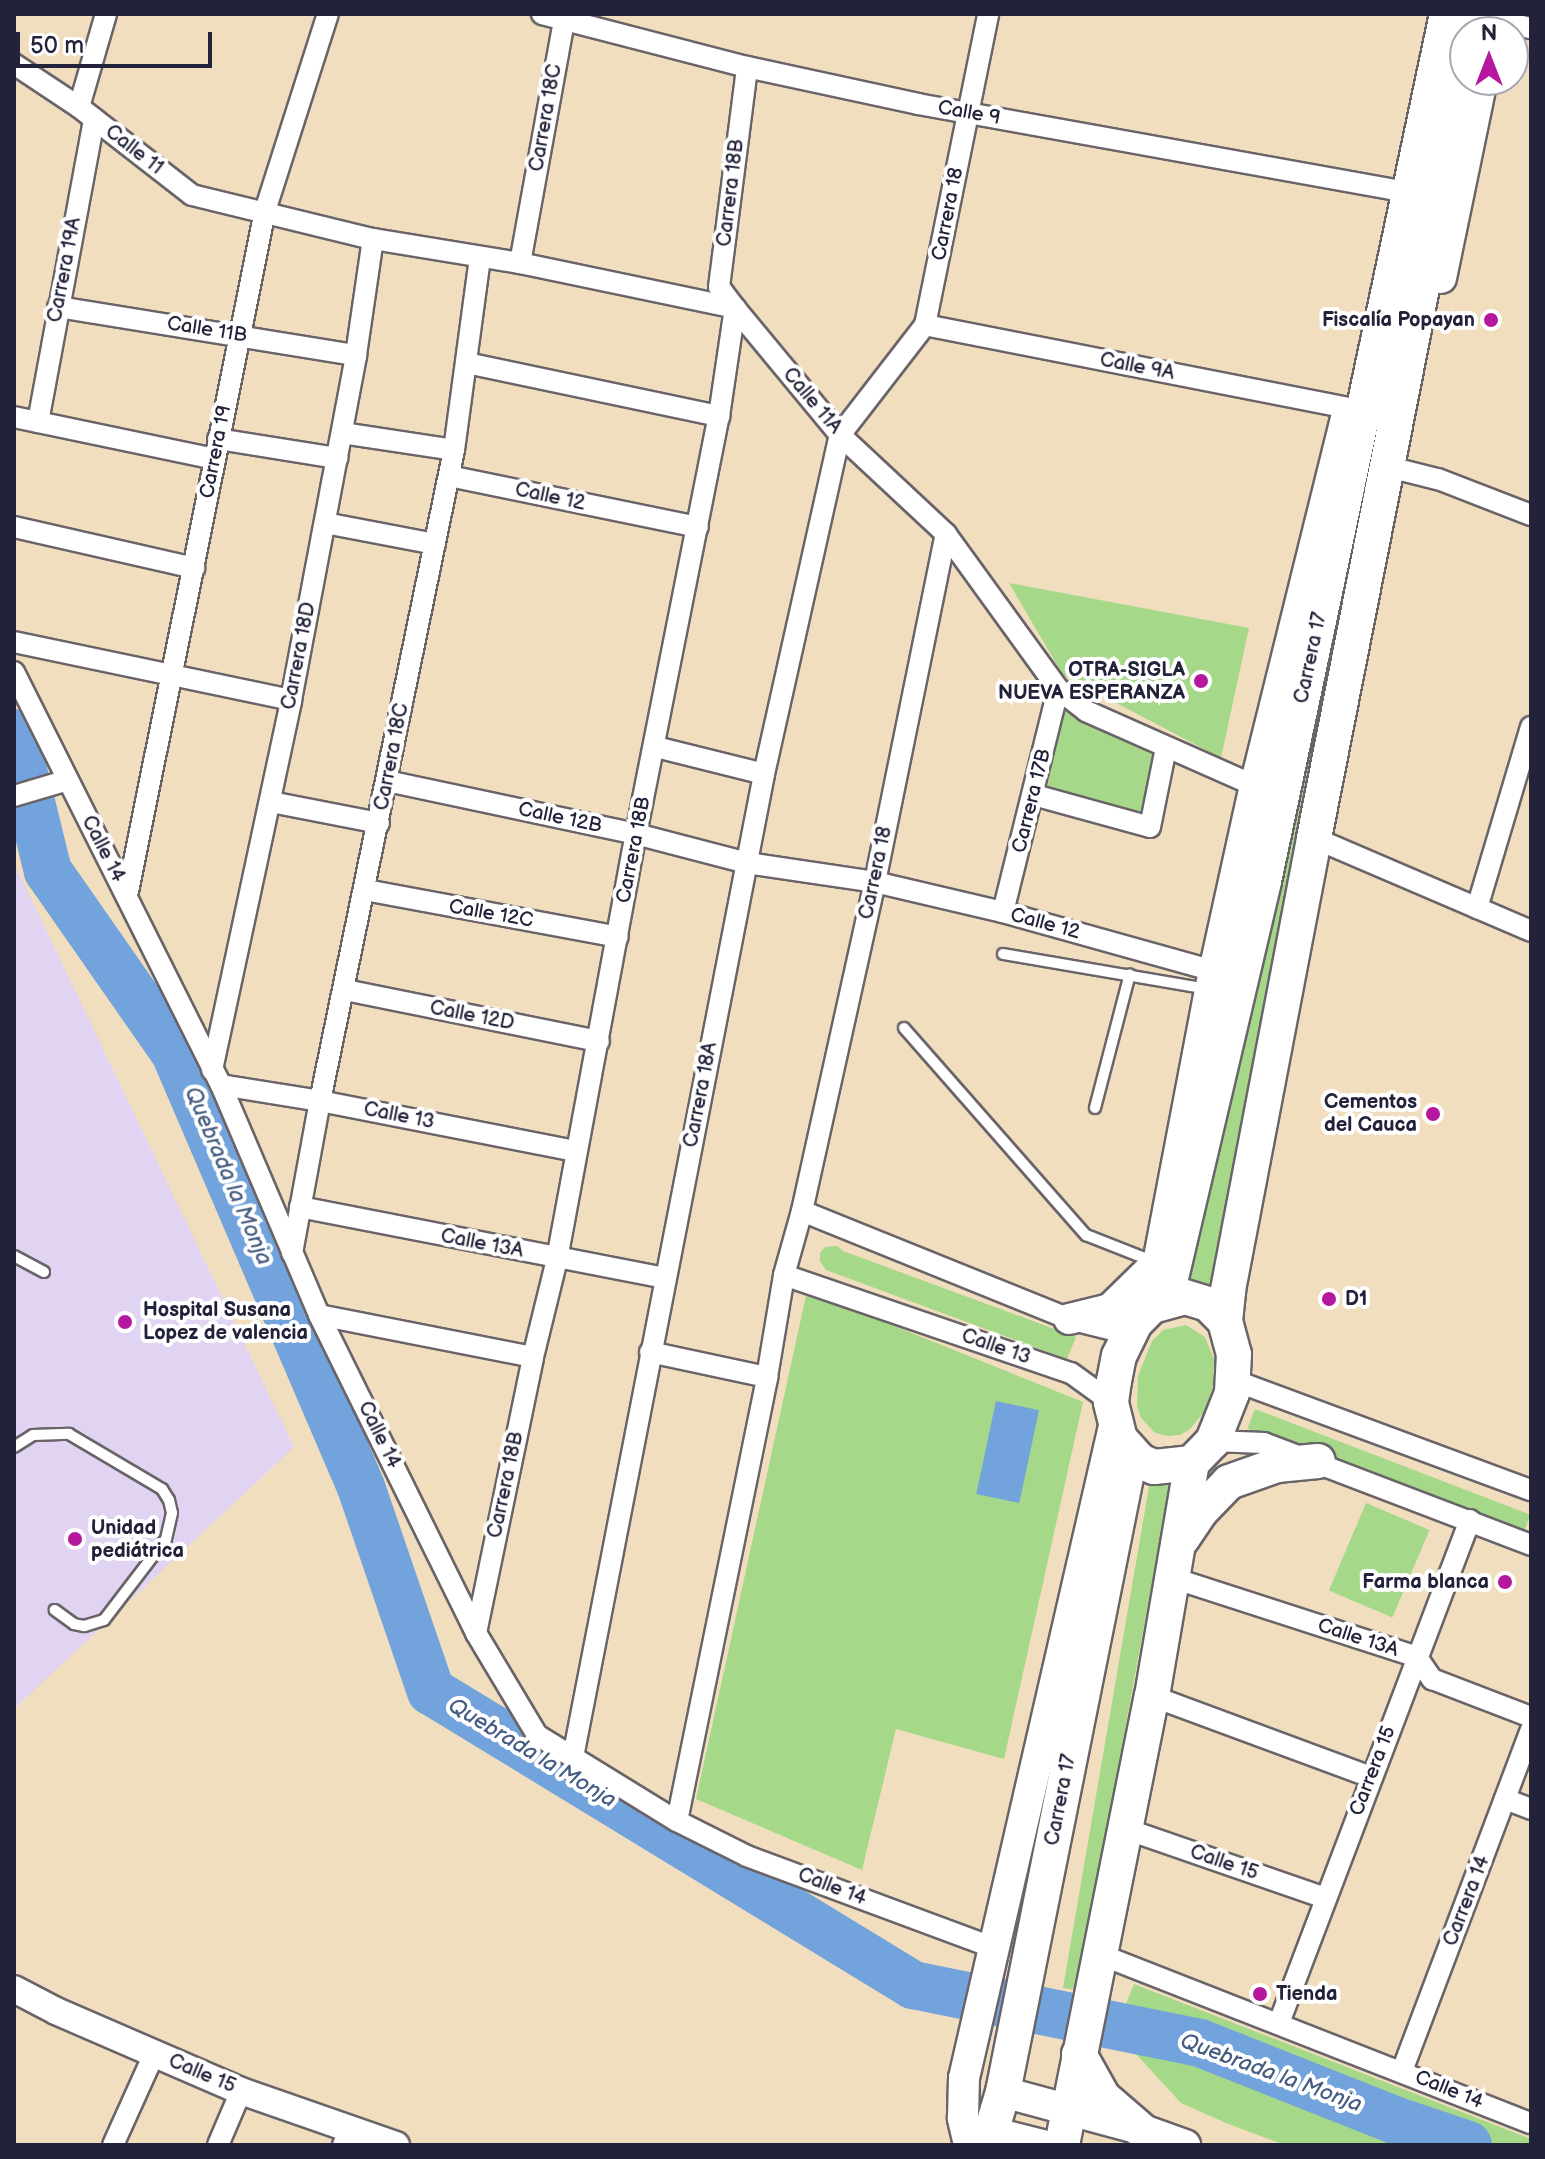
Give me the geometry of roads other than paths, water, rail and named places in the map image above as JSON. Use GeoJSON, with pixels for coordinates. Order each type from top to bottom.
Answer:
{"type":"FeatureCollection","features":[{"type":"Feature","properties":{"kind":"main road"},"geometry":{"type":"LineString","coordinates":[[1042,2145],[981,2141],[962,2103],[964,2078],[1119,1425],[1119,1356],[1134,1327],[1158,1263],[1212,980],[1251,876],[1255,786],[1401,191],[1435,14]]}},
{"type":"Feature","properties":{"kind":"main road","name":"Carrera 17"},"geometry":{"type":"LineString","coordinates":[[1166,1299],[1251,876],[1447,14]]}},
{"type":"Feature","properties":{"kind":"main road","name":"Carrera 17"},"geometry":{"type":"LineString","coordinates":[[1234,1367],[1243,1272],[1320,840],[1460,96]]}},
{"type":"Feature","properties":{"kind":"main road","name":"Carrera 17"},"geometry":{"type":"LineString","coordinates":[[1225,1321],[1228,1290],[1320,840],[1479,96]]}},
{"type":"Feature","properties":{"kind":"main road"},"geometry":{"type":"LineString","coordinates":[[1069,1319],[1110,1309],[1158,1263]]}},
{"type":"Feature","properties":{"kind":"main road"},"geometry":{"type":"LineString","coordinates":[[1062,2145],[1123,1828],[1152,1696],[1175,1562],[1202,1452],[1228,1408],[1234,1367],[1225,1321],[1208,1304],[1197,1300],[1166,1299],[1152,1306],[1134,1327]]}},
{"type":"Feature","properties":{"kind":"main road"},"geometry":{"type":"LineString","coordinates":[[1119,1425],[1140,1461],[1154,1467],[1202,1452]]}},
{"type":"Feature","properties":{"kind":"main road","name":"Carrera 17"},"geometry":{"type":"LineString","coordinates":[[981,2141],[1003,2092],[1026,1975],[1119,1425]]}},
{"type":"Feature","properties":{"kind":"main road"},"geometry":{"type":"LineString","coordinates":[[1175,1562],[1201,1511],[1229,1482],[1277,1465],[1318,1461]]}},
{"type":"Feature","properties":{"kind":"main road"},"geometry":{"type":"LineString","coordinates":[[1080,2050],[1103,2097],[1140,2129]]}},
{"type":"Feature","properties":{"kind":"main road"},"geometry":{"type":"LineString","coordinates":[[1003,2092],[1140,2129],[1185,2145]]}},
{"type":"Feature","properties":{"kind":"street","name":"Carrera 19A"},"geometry":{"type":"LineString","coordinates":[[38,422],[86,113],[106,14]]}},
{"type":"Feature","properties":{"kind":"street","name":"Carrera 19"},"geometry":{"type":"LineString","coordinates":[[127,896],[265,211],[328,14]]}},
{"type":"Feature","properties":{"kind":"street","name":"Calle 9"},"geometry":{"type":"LineString","coordinates":[[542,14],[747,67],[968,113],[1401,191]]}},
{"type":"Feature","properties":{"kind":"street","name":"Carrera 18"},"geometry":{"type":"LineString","coordinates":[[840,435],[925,325],[988,14]]}},
{"type":"Feature","properties":{"kind":"street","name":"Carrera 18C"},"geometry":{"type":"LineString","coordinates":[[520,263],[564,21]]}},
{"type":"Feature","properties":{"kind":"street","name":"Calle 11"},"geometry":{"type":"LineString","coordinates":[[14,64],[86,113],[192,195],[265,211]]}},
{"type":"Feature","properties":{"kind":"street","name":"Carrera 18B"},"geometry":{"type":"LineString","coordinates":[[476,1633],[533,1357],[557,1259],[575,1151],[599,1041],[636,834],[656,747],[719,416],[735,308],[719,287],[747,67]]}},
{"type":"Feature","properties":{"kind":"street"},"geometry":{"type":"LineString","coordinates":[[265,211],[373,239],[520,263],[735,308]]}},
{"type":"Feature","properties":{"kind":"street","name":"Carrera 18D"},"geometry":{"type":"LineString","coordinates":[[217,1078],[342,433],[373,239]]}},
{"type":"Feature","properties":{"kind":"street","name":"Carrera 18C"},"geometry":{"type":"LineString","coordinates":[[292,1253],[320,1101],[454,450],[480,258]]}},
{"type":"Feature","properties":{"kind":"street","name":"Calle 11B"},"geometry":{"type":"LineString","coordinates":[[58,307],[356,355]]}},
{"type":"Feature","properties":{"kind":"street","name":"Calle 11A"},"geometry":{"type":"LineString","coordinates":[[735,308],[840,435],[946,534],[1058,689],[1086,711],[1255,786]]}},
{"type":"Feature","properties":{"kind":"street","name":"Calle 9A"},"geometry":{"type":"LineString","coordinates":[[925,325],[1348,408]]}},
{"type":"Feature","properties":{"kind":"street"},"geometry":{"type":"LineString","coordinates":[[467,363],[719,416]]}},
{"type":"Feature","properties":{"kind":"street"},"geometry":{"type":"LineString","coordinates":[[14,417],[217,449],[337,458]]}},
{"type":"Feature","properties":{"kind":"street"},"geometry":{"type":"LineString","coordinates":[[342,433],[454,450]]}},
{"type":"Feature","properties":{"kind":"street","name":"Carrera 18A"},"geometry":{"type":"LineString","coordinates":[[573,1757],[764,774],[840,435]]}},
{"type":"Feature","properties":{"kind":"street"},"geometry":{"type":"LineString","coordinates":[[1401,470],[1438,479],[1531,515]]}},
{"type":"Feature","properties":{"kind":"street","name":"Calle 12"},"geometry":{"type":"LineString","coordinates":[[449,476],[698,527]]}},
{"type":"Feature","properties":{"kind":"street"},"geometry":{"type":"LineString","coordinates":[[325,523],[435,544]]}},
{"type":"Feature","properties":{"kind":"street"},"geometry":{"type":"LineString","coordinates":[[14,527],[194,568]]}},
{"type":"Feature","properties":{"kind":"street","name":"Carrera 18"},"geometry":{"type":"LineString","coordinates":[[802,1211],[875,882],[946,534]]}},
{"type":"Feature","properties":{"kind":"street"},"geometry":{"type":"LineString","coordinates":[[14,642],[291,700]]}},
{"type":"Feature","properties":{"kind":"street","name":"Calle 14"},"geometry":{"type":"LineString","coordinates":[[14,672],[58,783],[127,896],[217,1078],[319,1315],[476,1633],[537,1735],[677,1821],[747,1856],[993,1956]]}},
{"type":"Feature","properties":{"kind":"street","name":"Carrera 17B"},"geometry":{"type":"LineString","coordinates":[[1003,912],[1058,689]]}},
{"type":"Feature","properties":{"kind":"street"},"geometry":{"type":"LineString","coordinates":[[1477,908],[1531,727]]}},
{"type":"Feature","properties":{"kind":"street"},"geometry":{"type":"LineString","coordinates":[[656,747],[764,774]]}},
{"type":"Feature","properties":{"kind":"street"},"geometry":{"type":"LineString","coordinates":[[1034,795],[1150,827],[1166,748]]}},
{"type":"Feature","properties":{"kind":"street","name":"Calle 12B"},"geometry":{"type":"LineString","coordinates":[[387,781],[636,834],[747,863],[875,882]]}},
{"type":"Feature","properties":{"kind":"street"},"geometry":{"type":"LineString","coordinates":[[14,796],[58,783]]}},
{"type":"Feature","properties":{"kind":"street"},"geometry":{"type":"LineString","coordinates":[[271,802],[379,823]]}},
{"type":"Feature","properties":{"kind":"street"},"geometry":{"type":"LineString","coordinates":[[1320,840],[1531,931]]}},
{"type":"Feature","properties":{"kind":"street","name":"Calle 12"},"geometry":{"type":"LineString","coordinates":[[875,882],[1003,912],[1212,980]]}},
{"type":"Feature","properties":{"kind":"street","name":"Calle 12C"},"geometry":{"type":"LineString","coordinates":[[365,890],[618,937]]}},
{"type":"Feature","properties":{"kind":"street","name":"Calle 12D"},"geometry":{"type":"LineString","coordinates":[[345,990],[599,1041]]}},
{"type":"Feature","properties":{"kind":"street","name":"Calle 13"},"geometry":{"type":"LineString","coordinates":[[217,1078],[575,1151]]}},
{"type":"Feature","properties":{"kind":"street","name":"Calle 13A"},"geometry":{"type":"LineString","coordinates":[[300,1207],[664,1278]]}},
{"type":"Feature","properties":{"kind":"street"},"geometry":{"type":"LineString","coordinates":[[677,1821],[767,1377],[784,1275],[802,1211],[1069,1319],[1134,1327]]}},
{"type":"Feature","properties":{"kind":"street","name":"Calle 13"},"geometry":{"type":"LineString","coordinates":[[784,1275],[1071,1373],[1119,1425]]}},
{"type":"Feature","properties":{"kind":"street"},"geometry":{"type":"LineString","coordinates":[[319,1315],[533,1357]]}},
{"type":"Feature","properties":{"kind":"street"},"geometry":{"type":"LineString","coordinates":[[650,1352],[767,1377]]}},
{"type":"Feature","properties":{"kind":"street"},"geometry":{"type":"LineString","coordinates":[[1234,1367],[1531,1490]]}},
{"type":"Feature","properties":{"kind":"street"},"geometry":{"type":"LineString","coordinates":[[1202,1452],[1264,1443],[1318,1461],[1531,1545]]}},
{"type":"Feature","properties":{"kind":"street","name":"Carrera 15"},"geometry":{"type":"LineString","coordinates":[[1279,2023],[1470,1520]]}},
{"type":"Feature","properties":{"kind":"street","name":"Calle 13A"},"geometry":{"type":"LineString","coordinates":[[1175,1562],[1417,1657],[1432,1679],[1531,1717]]}},
{"type":"Feature","properties":{"kind":"street"},"geometry":{"type":"LineString","coordinates":[[1152,1696],[1371,1777]]}},
{"type":"Feature","properties":{"kind":"street","name":"Carrera 14"},"geometry":{"type":"LineString","coordinates":[[1402,2071],[1531,1730]]}},
{"type":"Feature","properties":{"kind":"street"},"geometry":{"type":"LineString","coordinates":[[1505,1799],[1531,1809]]}},
{"type":"Feature","properties":{"kind":"street","name":"Calle 15"},"geometry":{"type":"LineString","coordinates":[[1123,1828],[1325,1898]]}},
{"type":"Feature","properties":{"kind":"street","name":"Calle 14"},"geometry":{"type":"LineString","coordinates":[[1096,1970],[1279,2023],[1529,2118]]}},
{"type":"Feature","properties":{"kind":"street","name":"Calle 15"},"geometry":{"type":"LineString","coordinates":[[14,1990],[346,2138],[396,2145]]}},
{"type":"Feature","properties":{"kind":"street"},"geometry":{"type":"LineString","coordinates":[[113,2145],[154,2054]]}},
{"type":"Feature","properties":{"kind":"street"},"geometry":{"type":"LineString","coordinates":[[218,2145],[241,2091]]}},
{"type":"Feature","properties":{"kind":"lane"},"geometry":{"type":"LineString","coordinates":[[1003,954],[1130,974],[1212,980]]}},
{"type":"Feature","properties":{"kind":"lane"},"geometry":{"type":"LineString","coordinates":[[1095,1108],[1130,974]]}},
{"type":"Feature","properties":{"kind":"lane"},"geometry":{"type":"LineString","coordinates":[[904,1028],[1086,1235],[1158,1263]]}},
{"type":"Feature","properties":{"kind":"lane"},"geometry":{"type":"LineString","coordinates":[[14,1256],[44,1272]]}},
{"type":"Feature","properties":{"kind":"lane"},"geometry":{"type":"LineString","coordinates":[[14,1447],[33,1435],[69,1434],[162,1489],[169,1500],[172,1513],[166,1539],[104,1620],[84,1626],[74,1624],[55,1610]]}},
{"type":"Feature","properties":{"kind":"water"},"geometry":{"type":"Polygon","coordinates":[[[996,1401],[1039,1410],[1019,1503],[976,1494],[996,1401]]]}},
{"type":"Feature","properties":{"kind":"waterway","name":"Quebrada la Monja"},"geometry":{"type":"LineString","coordinates":[[14,733],[48,871],[175,1053],[361,1487],[431,1691],[913,1985],[1200,2043],[1397,2121],[1468,2145]]}},
{"type":"Feature","properties":{"kind":"place","name":"Fiscalía Popayan"},"geometry":{"type":"Point","coordinates":[1491,320]}},
{"type":"Feature","properties":{"kind":"place","name":"OTRA-SIGLA NUEVA ESPERANZA"},"geometry":{"type":"Point","coordinates":[1201,681]}},
{"type":"Feature","properties":{"kind":"place","name":"Cementos del Cauca"},"geometry":{"type":"Point","coordinates":[1433,1114]}},
{"type":"Feature","properties":{"kind":"place","name":"D1"},"geometry":{"type":"Point","coordinates":[1329,1299]}},
{"type":"Feature","properties":{"kind":"place","name":"Hospital Susana Lopez de valencia"},"geometry":{"type":"Point","coordinates":[125,1322]}},
{"type":"Feature","properties":{"kind":"place","name":"Unidad pediátrica"},"geometry":{"type":"Point","coordinates":[75,1539]}},
{"type":"Feature","properties":{"kind":"place","name":"Farma blanca"},"geometry":{"type":"Point","coordinates":[1505,1582]}},
{"type":"Feature","properties":{"kind":"place","name":"Tienda"},"geometry":{"type":"Point","coordinates":[1260,1994]}}]}
